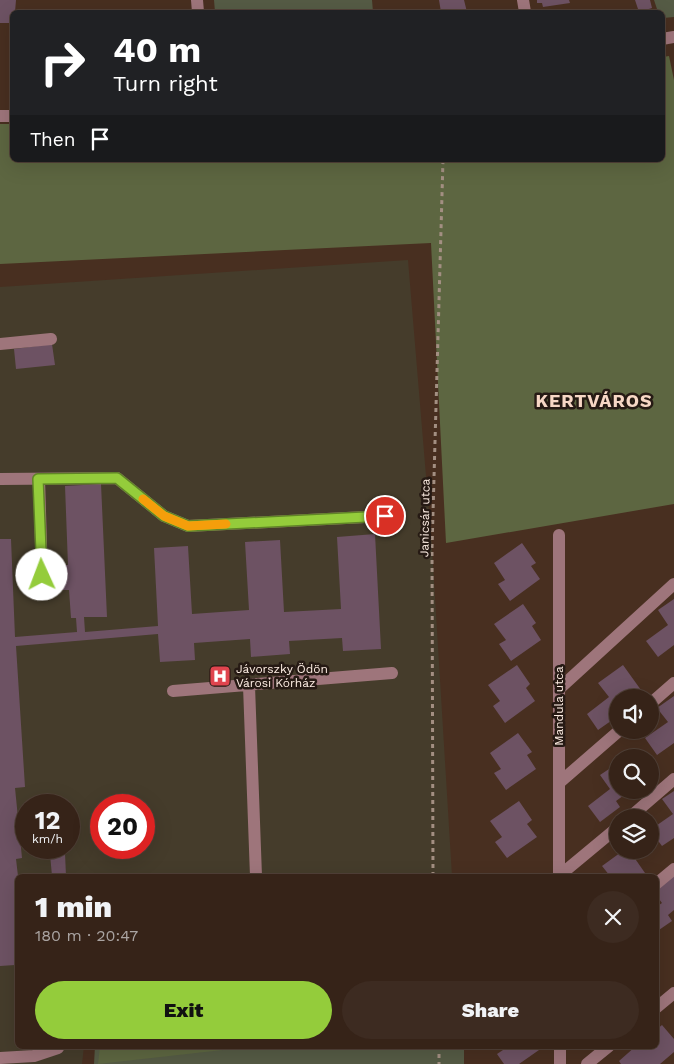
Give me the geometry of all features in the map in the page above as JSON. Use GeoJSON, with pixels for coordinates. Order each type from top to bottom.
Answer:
{"type":"FeatureCollection","features":[{"type":"Feature","properties":{"kind":"street"},"geometry":{"type":"LineString","coordinates":[[0,344],[51,339]]}},
{"type":"Feature","properties":{"kind":"street"},"geometry":{"type":"LineString","coordinates":[[0,479],[117,478],[164,516],[188,526],[385,516]]}},
{"type":"Feature","properties":{"kind":"street"},"geometry":{"type":"LineString","coordinates":[[38,479],[42,575]]}},
{"type":"Feature","properties":{"kind":"street","name":"Mandula utca"},"geometry":{"type":"LineString","coordinates":[[559,535],[559,874]]}},
{"type":"Feature","properties":{"kind":"street"},"geometry":{"type":"LineString","coordinates":[[559,689],[674,584]]}},
{"type":"Feature","properties":{"kind":"street"},"geometry":{"type":"LineString","coordinates":[[174,691],[392,673]]}},
{"type":"Feature","properties":{"kind":"street"},"geometry":{"type":"LineString","coordinates":[[659,696],[674,682]]}},
{"type":"Feature","properties":{"kind":"street"},"geometry":{"type":"LineString","coordinates":[[249,686],[256,874]]}},
{"type":"Feature","properties":{"kind":"street"},"geometry":{"type":"LineString","coordinates":[[559,783],[610,739]]}},
{"type":"Feature","properties":{"kind":"street"},"geometry":{"type":"LineString","coordinates":[[639,809],[674,779]]}},
{"type":"Feature","properties":{"kind":"street"},"geometry":{"type":"LineString","coordinates":[[561,874],[609,834]]}},
{"type":"Feature","properties":{"kind":"street"},"geometry":{"type":"LineString","coordinates":[[659,882],[674,869]]}},
{"type":"Feature","properties":{"kind":"street"},"geometry":{"type":"LineString","coordinates":[[659,1006],[674,993]]}},
{"type":"Feature","properties":{"kind":"street"},"geometry":{"type":"LineString","coordinates":[[0,1058],[34,1056],[55,1049]]}},
{"type":"Feature","properties":{"kind":"street"},"geometry":{"type":"LineString","coordinates":[[560,1049],[560,1064]]}},
{"type":"Feature","properties":{"kind":"street"},"geometry":{"type":"LineString","coordinates":[[587,1064],[604,1049]]}},
{"type":"Feature","properties":{"kind":"path","name":"Janicsár utca"},"geometry":{"type":"LineString","coordinates":[[434,874],[432,548],[443,162]]}},
{"type":"Feature","properties":{"kind":"path"},"geometry":{"type":"LineString","coordinates":[[439,1049],[439,1064]]}},
{"type":"Feature","properties":{"kind":"shaded area","name":"Jávorszky Ödön Városi Kórház"},"geometry":{"type":"Polygon","coordinates":[[[408,260],[432,548],[452,874],[15,874],[15,1049],[84,1049],[82,1064],[0,1064],[0,287],[408,260]]]}},
{"type":"Feature","properties":{"kind":"green space"},"geometry":{"type":"Polygon","coordinates":[[[214,0],[372,0],[373,10],[215,10],[214,0]]]}},
{"type":"Feature","properties":{"kind":"green space"},"geometry":{"type":"Polygon","coordinates":[[[654,0],[674,0],[674,17],[665,18],[665,10],[657,10],[654,0]]]}},
{"type":"Feature","properties":{"kind":"green space"},"geometry":{"type":"Polygon","coordinates":[[[669,56],[674,80],[674,504],[446,543],[431,243],[0,264],[0,124],[10,124],[10,162],[665,162],[665,57],[669,56]]]}},
{"type":"Feature","properties":{"kind":"green space"},"geometry":{"type":"Polygon","coordinates":[[[95,1049],[464,1049],[464,1064],[94,1064],[95,1049]]]}},
{"type":"Feature","properties":{"kind":"green space"},"geometry":{"type":"Polygon","coordinates":[[[100,1049],[231,1049],[98,1064],[100,1049]]]}},
{"type":"Feature","properties":{"kind":"building"},"geometry":{"type":"Polygon","coordinates":[[[0,0],[16,0],[15,10],[10,10],[10,23],[0,23],[0,0]]]}},
{"type":"Feature","properties":{"kind":"building"},"geometry":{"type":"Polygon","coordinates":[[[439,0],[464,0],[466,10],[441,10],[439,0]]]}},
{"type":"Feature","properties":{"kind":"building"},"geometry":{"type":"Polygon","coordinates":[[[537,0],[569,0],[570,3],[543,7],[542,3],[537,3],[537,0]]]}},
{"type":"Feature","properties":{"kind":"building"},"geometry":{"type":"Polygon","coordinates":[[[635,0],[650,0],[652,8],[638,10],[635,0]]]}},
{"type":"Feature","properties":{"kind":"building"},"geometry":{"type":"Polygon","coordinates":[[[52,344],[55,365],[16,369],[14,349],[52,344]]]}},
{"type":"Feature","properties":{"kind":"building"},"geometry":{"type":"Polygon","coordinates":[[[101,484],[107,617],[84,617],[85,632],[158,626],[154,548],[188,546],[192,614],[249,610],[245,542],[280,540],[284,612],[341,609],[337,537],[375,534],[381,649],[343,651],[342,638],[289,641],[290,654],[251,657],[250,639],[194,643],[195,660],[160,662],[158,634],[16,646],[25,787],[15,788],[15,859],[18,874],[15,874],[15,965],[0,966],[0,539],[11,539],[15,637],[77,632],[76,618],[71,618],[69,590],[61,590],[59,565],[68,565],[65,486],[101,484]]]}},
{"type":"Feature","properties":{"kind":"building"},"geometry":{"type":"Polygon","coordinates":[[[522,543],[536,563],[531,566],[540,579],[510,601],[498,584],[505,580],[494,563],[522,543]]]}},
{"type":"Feature","properties":{"kind":"building"},"geometry":{"type":"Polygon","coordinates":[[[674,599],[674,645],[658,657],[646,641],[668,625],[658,610],[674,599]]]}},
{"type":"Feature","properties":{"kind":"building"},"geometry":{"type":"Polygon","coordinates":[[[523,604],[536,623],[532,626],[541,640],[511,661],[499,644],[506,640],[494,624],[523,604]]]}},
{"type":"Feature","properties":{"kind":"building"},"geometry":{"type":"Polygon","coordinates":[[[517,665],[530,684],[526,688],[535,701],[505,723],[493,706],[500,701],[488,685],[517,665]]]}},
{"type":"Feature","properties":{"kind":"building"},"geometry":{"type":"Polygon","coordinates":[[[623,665],[640,689],[609,689],[609,697],[598,683],[623,665]]]}},
{"type":"Feature","properties":{"kind":"building"},"geometry":{"type":"Polygon","coordinates":[[[674,696],[674,743],[659,754],[659,749],[653,749],[646,739],[659,739],[659,728],[668,722],[659,711],[659,707],[674,696]]]}},
{"type":"Feature","properties":{"kind":"building"},"geometry":{"type":"Polygon","coordinates":[[[609,697],[609,722],[598,730],[587,714],[609,697]]]}},
{"type":"Feature","properties":{"kind":"building"},"geometry":{"type":"Polygon","coordinates":[[[518,733],[532,752],[527,755],[536,769],[506,790],[494,773],[501,769],[490,753],[518,733]]]}},
{"type":"Feature","properties":{"kind":"building"},"geometry":{"type":"Polygon","coordinates":[[[609,769],[609,788],[600,775],[609,769]]]}},
{"type":"Feature","properties":{"kind":"building"},"geometry":{"type":"Polygon","coordinates":[[[609,790],[609,799],[619,799],[616,801],[620,807],[609,809],[609,815],[600,822],[588,806],[609,790]]]}},
{"type":"Feature","properties":{"kind":"building"},"geometry":{"type":"Polygon","coordinates":[[[674,791],[674,838],[662,846],[659,842],[659,824],[673,814],[662,799],[674,791]]]}},
{"type":"Feature","properties":{"kind":"building"},"geometry":{"type":"Polygon","coordinates":[[[519,801],[532,820],[527,824],[537,837],[507,858],[495,842],[502,837],[490,821],[519,801]]]}},
{"type":"Feature","properties":{"kind":"building"},"geometry":{"type":"Polygon","coordinates":[[[50,859],[65,859],[66,874],[52,874],[50,859]]]}},
{"type":"Feature","properties":{"kind":"building"},"geometry":{"type":"Polygon","coordinates":[[[612,859],[635,859],[645,873],[643,874],[608,874],[602,866],[612,859]]]}},
{"type":"Feature","properties":{"kind":"building"},"geometry":{"type":"Polygon","coordinates":[[[674,873],[674,910],[668,915],[672,921],[659,930],[659,905],[662,903],[659,899],[659,883],[674,873]]]}},
{"type":"Feature","properties":{"kind":"building"},"geometry":{"type":"Polygon","coordinates":[[[662,1025],[674,1039],[674,1052],[660,1064],[621,1064],[619,1061],[633,1049],[659,1049],[659,1028],[662,1025]]]}},
{"type":"Feature","properties":{"kind":"building"},"geometry":{"type":"Polygon","coordinates":[[[503,1050],[539,1050],[519,1064],[504,1064],[497,1054],[503,1050]]]}},
{"type":"Feature","properties":{"kind":"slow traffic"},"geometry":{"type":"LineString","coordinates":[[143,499],[164,516],[188,526],[226,524]]}},
{"type":"Feature","properties":{"kind":"place","name":"Jávorszky Ödön Városi Kórház"},"geometry":{"type":"Point","coordinates":[220,676]}},
{"type":"Feature","properties":{"kind":"district","name":"KERTVÁROS"},"geometry":{"type":"Point","coordinates":[594,401]}},
{"type":"Feature","properties":{"kind":"route"},"geometry":{"type":"LineString","coordinates":[[42,575],[38,479],[117,478],[164,516],[188,526],[385,516]]}}]}
